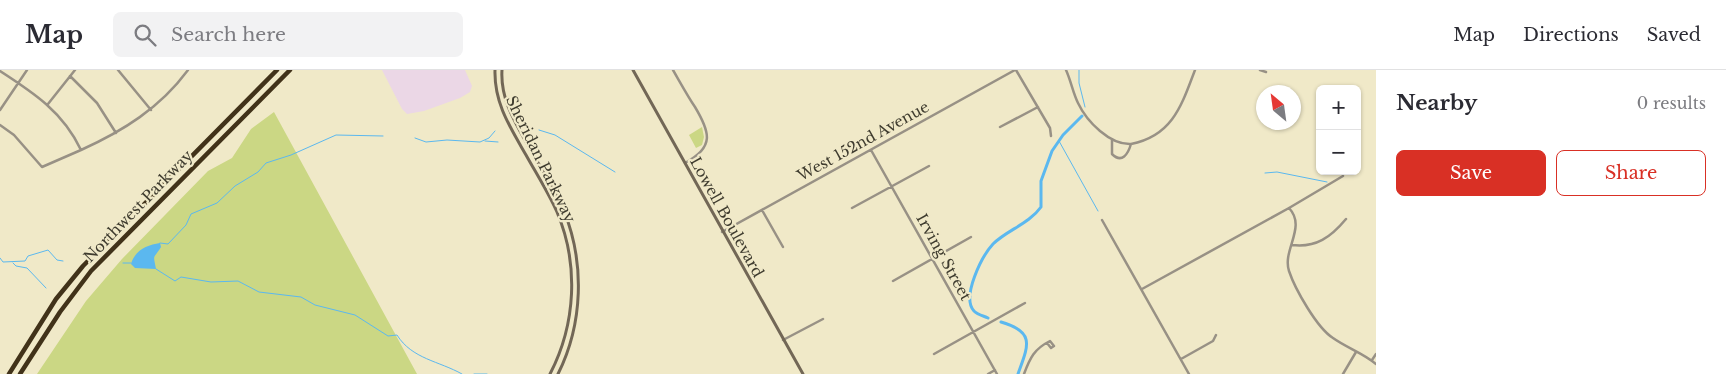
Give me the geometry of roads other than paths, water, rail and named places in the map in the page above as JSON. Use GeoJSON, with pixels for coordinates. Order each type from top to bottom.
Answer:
{"type":"FeatureCollection","features":[{"type":"Feature","properties":{"kind":"highway","name":"Northwest Parkway"},"geometry":{"type":"LineString","coordinates":[[9,374],[56,299],[83,266],[277,70]]}},
{"type":"Feature","properties":{"kind":"highway","name":"Northwest Parkway"},"geometry":{"type":"LineString","coordinates":[[20,374],[60,312],[97,265],[290,70]]}},
{"type":"Feature","properties":{"kind":"main road","name":"Sheridan Parkway"},"geometry":{"type":"LineString","coordinates":[[495,70],[496,88],[501,110],[553,205],[561,223],[570,256],[572,291],[569,320],[561,350],[550,374]]}},
{"type":"Feature","properties":{"kind":"main road","name":"Sheridan Parkway"},"geometry":{"type":"LineString","coordinates":[[502,70],[503,89],[508,108],[560,202],[569,226],[576,255],[579,287],[576,317],[571,342],[558,374]]}},
{"type":"Feature","properties":{"kind":"main road","name":"Lowell Boulevard"},"geometry":{"type":"LineString","coordinates":[[633,70],[802,374]]}},
{"type":"Feature","properties":{"kind":"street"},"geometry":{"type":"LineString","coordinates":[[0,110],[27,70]]}},
{"type":"Feature","properties":{"kind":"street"},"geometry":{"type":"LineString","coordinates":[[48,104],[75,70]]}},
{"type":"Feature","properties":{"kind":"street"},"geometry":{"type":"LineString","coordinates":[[118,70],[151,110]]}},
{"type":"Feature","properties":{"kind":"street"},"geometry":{"type":"LineString","coordinates":[[0,124],[14,135],[42,167],[116,134],[151,110],[172,90],[188,70]]}},
{"type":"Feature","properties":{"kind":"street"},"geometry":{"type":"LineString","coordinates":[[672,70],[704,122],[708,136],[701,153],[685,163]]}},
{"type":"Feature","properties":{"kind":"street"},"geometry":{"type":"LineString","coordinates":[[1016,70],[1050,128],[1051,136]]}},
{"type":"Feature","properties":{"kind":"street","name":"West 152nd Avenue"},"geometry":{"type":"LineString","coordinates":[[722,232],[1016,70]]}},
{"type":"Feature","properties":{"kind":"street"},"geometry":{"type":"LineString","coordinates":[[1066,70],[1081,108],[1112,140],[1131,144],[1144,140],[1173,121],[1179,112],[1195,70]]}},
{"type":"Feature","properties":{"kind":"street"},"geometry":{"type":"LineString","coordinates":[[1260,70],[1266,72]]}},
{"type":"Feature","properties":{"kind":"street"},"geometry":{"type":"LineString","coordinates":[[0,71],[48,104],[72,132],[81,150]]}},
{"type":"Feature","properties":{"kind":"street"},"geometry":{"type":"LineString","coordinates":[[70,76],[96,101],[116,134]]}},
{"type":"Feature","properties":{"kind":"street"},"geometry":{"type":"LineString","coordinates":[[1000,127],[1038,107]]}},
{"type":"Feature","properties":{"kind":"street"},"geometry":{"type":"LineString","coordinates":[[1112,140],[1110,151],[1118,158],[1127,155],[1131,144]]}},
{"type":"Feature","properties":{"kind":"street","name":"Irving Street"},"geometry":{"type":"LineString","coordinates":[[871,150],[997,374]]}},
{"type":"Feature","properties":{"kind":"street"},"geometry":{"type":"LineString","coordinates":[[852,208],[929,166]]}},
{"type":"Feature","properties":{"kind":"street"},"geometry":{"type":"LineString","coordinates":[[1142,288],[1289,208],[1343,176]]}},
{"type":"Feature","properties":{"kind":"street"},"geometry":{"type":"LineString","coordinates":[[1289,208],[1296,222],[1288,261],[1289,271],[1318,323],[1328,335],[1376,364]]}},
{"type":"Feature","properties":{"kind":"street"},"geometry":{"type":"LineString","coordinates":[[762,210],[783,247]]}},
{"type":"Feature","properties":{"kind":"street"},"geometry":{"type":"LineString","coordinates":[[1292,245],[1306,247],[1316,244],[1346,219]]}},
{"type":"Feature","properties":{"kind":"street"},"geometry":{"type":"LineString","coordinates":[[1102,220],[1189,374]]}},
{"type":"Feature","properties":{"kind":"street"},"geometry":{"type":"LineString","coordinates":[[893,280],[971,237]]}},
{"type":"Feature","properties":{"kind":"street"},"geometry":{"type":"LineString","coordinates":[[934,354],[1025,303]]}},
{"type":"Feature","properties":{"kind":"street"},"geometry":{"type":"LineString","coordinates":[[783,340],[823,319]]}},
{"type":"Feature","properties":{"kind":"street"},"geometry":{"type":"LineString","coordinates":[[1181,359],[1213,340],[1216,335]]}},
{"type":"Feature","properties":{"kind":"street"},"geometry":{"type":"LineString","coordinates":[[1024,374],[1033,352],[1047,343]]}},
{"type":"Feature","properties":{"kind":"street"},"geometry":{"type":"LineString","coordinates":[[1343,374],[1356,352]]}},
{"type":"Feature","properties":{"kind":"street"},"geometry":{"type":"LineString","coordinates":[[1372,360],[1376,354]]}},
{"type":"Feature","properties":{"kind":"street"},"geometry":{"type":"LineString","coordinates":[[988,374],[995,370]]}},
{"type":"Feature","properties":{"kind":"water"},"geometry":{"type":"Polygon","coordinates":[[[160,243],[161,247],[154,257],[156,269],[135,268],[131,264],[135,255],[142,249],[160,243]]]}},
{"type":"Feature","properties":{"kind":"waterway"},"geometry":{"type":"LineString","coordinates":[[1079,70],[1079,83],[1085,107]]}},
{"type":"Feature","properties":{"kind":"waterway"},"geometry":{"type":"LineString","coordinates":[[988,318],[974,311],[971,305],[970,296],[974,277],[993,244],[1030,218],[1041,207],[1041,181],[1052,151],[1063,135],[1082,116]]}},
{"type":"Feature","properties":{"kind":"waterway"},"geometry":{"type":"LineString","coordinates":[[539,130],[555,135],[615,172]]}},
{"type":"Feature","properties":{"kind":"waterway"},"geometry":{"type":"LineString","coordinates":[[415,138],[426,142],[447,140],[480,142],[489,138],[495,131]]}},
{"type":"Feature","properties":{"kind":"waterway"},"geometry":{"type":"LineString","coordinates":[[160,243],[168,244],[186,225],[191,214],[217,203],[235,186],[258,172],[266,163],[291,155],[336,135],[383,136]]}},
{"type":"Feature","properties":{"kind":"waterway"},"geometry":{"type":"LineString","coordinates":[[485,141],[498,142]]}},
{"type":"Feature","properties":{"kind":"waterway"},"geometry":{"type":"LineString","coordinates":[[1059,141],[1098,211]]}},
{"type":"Feature","properties":{"kind":"waterway"},"geometry":{"type":"LineString","coordinates":[[1265,173],[1277,172],[1327,182]]}},
{"type":"Feature","properties":{"kind":"waterway"},"geometry":{"type":"LineString","coordinates":[[0,258],[3,262],[25,261],[28,256],[48,250],[57,260],[63,261]]}},
{"type":"Feature","properties":{"kind":"waterway"},"geometry":{"type":"LineString","coordinates":[[13,263],[16,266],[27,268],[46,288]]}},
{"type":"Feature","properties":{"kind":"waterway"},"geometry":{"type":"LineString","coordinates":[[123,263],[131,263]]}},
{"type":"Feature","properties":{"kind":"waterway"},"geometry":{"type":"LineString","coordinates":[[156,269],[175,281],[181,277],[211,282],[238,281],[259,292],[301,297],[315,305],[355,315],[388,336],[397,335],[410,349],[426,359],[462,374]]}},
{"type":"Feature","properties":{"kind":"waterway"},"geometry":{"type":"LineString","coordinates":[[1001,322],[1020,330],[1026,341],[1026,348],[1018,374]]}},
{"type":"Feature","properties":{"kind":"waterway"},"geometry":{"type":"LineString","coordinates":[[474,374],[487,374]]}}]}
